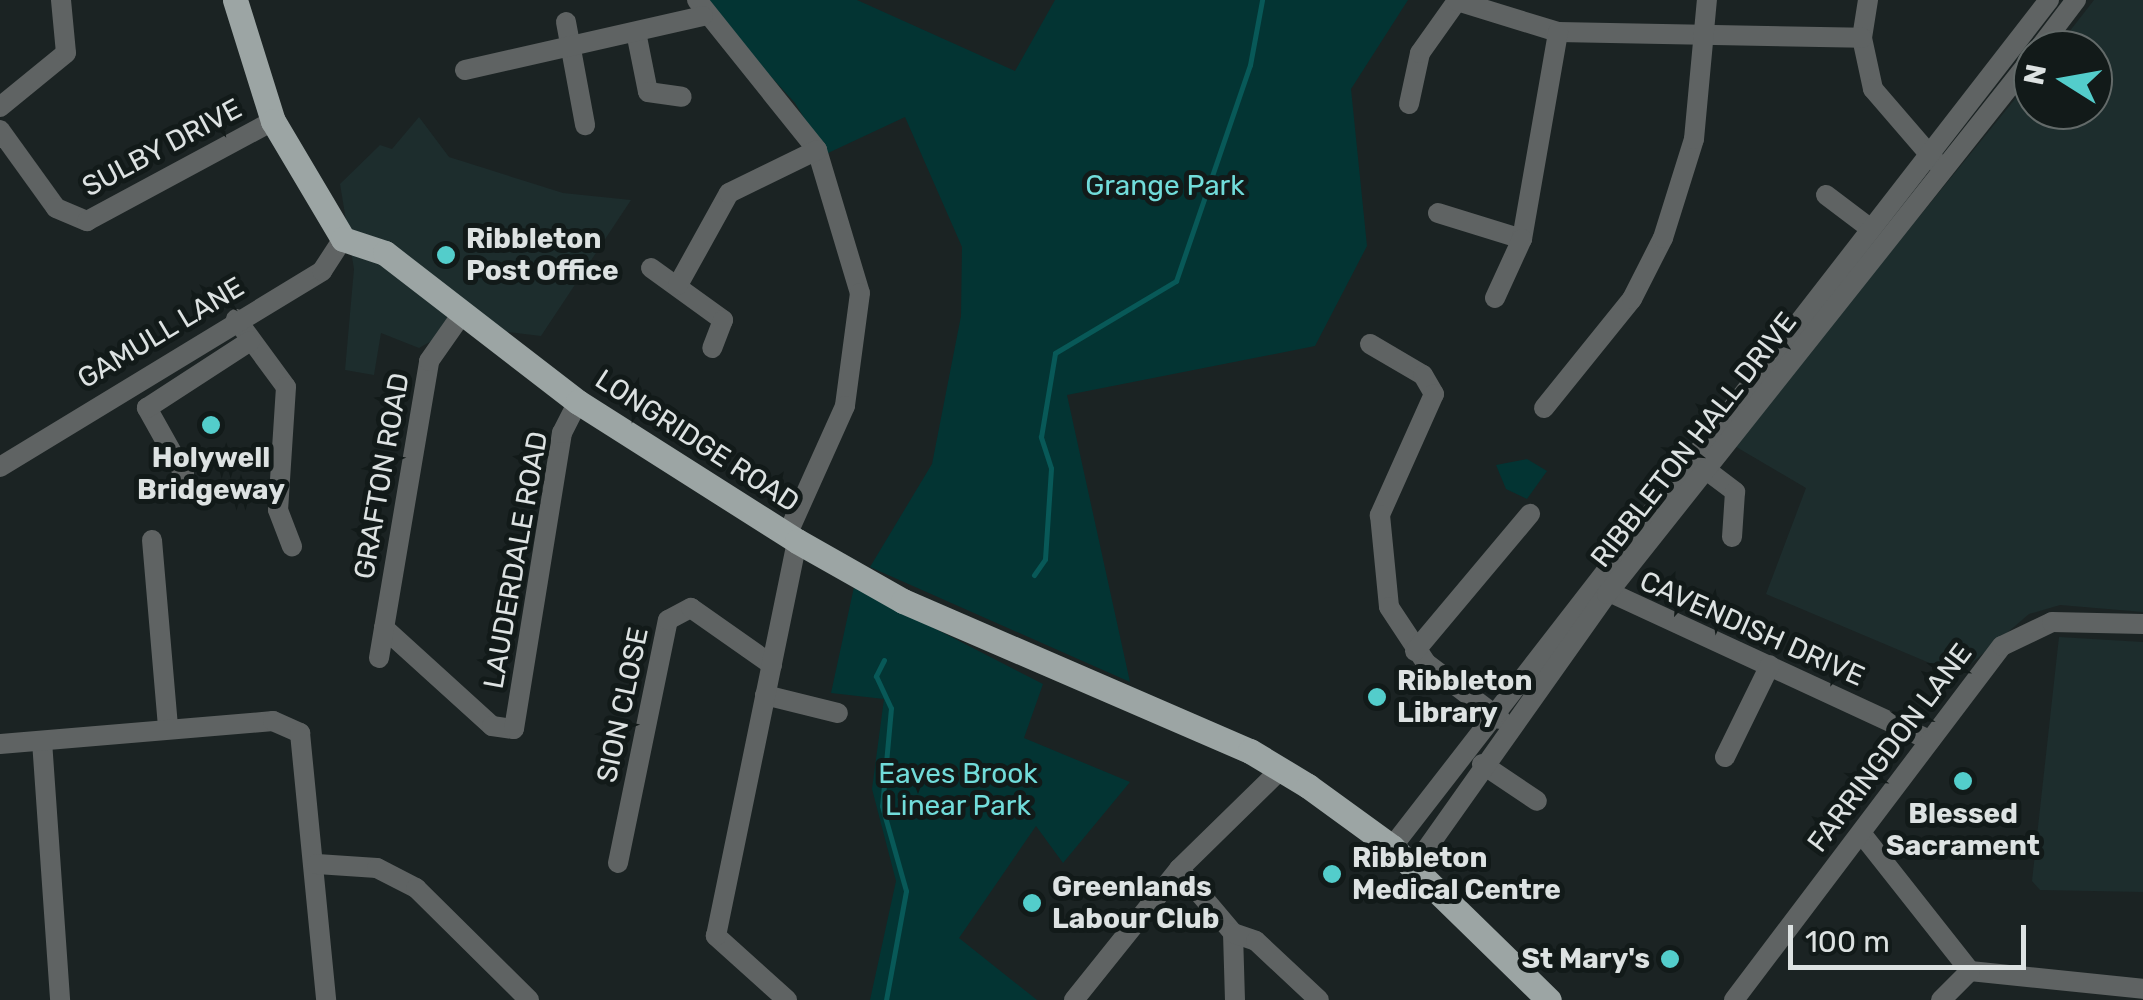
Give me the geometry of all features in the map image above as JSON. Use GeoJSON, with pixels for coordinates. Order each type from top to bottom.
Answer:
{"type":"FeatureCollection","features":[{"type":"Feature","properties":{"kind":"main road"},"geometry":{"type":"LineString","coordinates":[[235,0],[273,120],[343,239]]}},
{"type":"Feature","properties":{"kind":"main road","name":"LONGRIDGE ROAD"},"geometry":{"type":"LineString","coordinates":[[343,239],[385,253],[578,402],[792,538],[903,601],[1280,770],[1392,847],[1548,1000]]}},
{"type":"Feature","properties":{"kind":"street"},"geometry":{"type":"LineString","coordinates":[[0,107],[66,54],[61,0]]}},
{"type":"Feature","properties":{"kind":"street"},"geometry":{"type":"LineString","coordinates":[[1544,408],[1632,299],[1664,238],[1694,139],[1707,0]]}},
{"type":"Feature","properties":{"kind":"street"},"geometry":{"type":"LineString","coordinates":[[1868,0],[1862,38],[1880,104],[1936,162]]}},
{"type":"Feature","properties":{"kind":"street","name":"RIBBLETON HALL DRIVE"},"geometry":{"type":"LineString","coordinates":[[1392,847],[1500,719],[1936,162],[2008,51],[2049,0]]}},
{"type":"Feature","properties":{"kind":"street","name":"RIBBLETON HALL DRIVE"},"geometry":{"type":"LineString","coordinates":[[2053,30],[2076,0]]}},
{"type":"Feature","properties":{"kind":"street"},"geometry":{"type":"LineString","coordinates":[[1409,104],[1420,53],[1457,1],[1558,32],[1862,38]]}},
{"type":"Feature","properties":{"kind":"street"},"geometry":{"type":"LineString","coordinates":[[465,70],[637,37],[700,8],[790,105],[817,150],[853,256],[860,319],[844,406],[792,538],[772,665],[716,936],[787,1000]]}},
{"type":"Feature","properties":{"kind":"street"},"geometry":{"type":"LineString","coordinates":[[566,22],[585,125]]}},
{"type":"Feature","properties":{"kind":"street"},"geometry":{"type":"LineString","coordinates":[[1494,298],[1522,239],[1558,32]]}},
{"type":"Feature","properties":{"kind":"street"},"geometry":{"type":"LineString","coordinates":[[637,37],[648,92],[682,98]]}},
{"type":"Feature","properties":{"kind":"street"},"geometry":{"type":"LineString","coordinates":[[2008,51],[2013,52]]}},
{"type":"Feature","properties":{"kind":"street","name":"RIBBLETON HALL DRIVE"},"geometry":{"type":"LineString","coordinates":[[1600,589],[1705,469],[1718,438],[1871,229],[2013,79]]}},
{"type":"Feature","properties":{"kind":"street","name":"SULBY DRIVE"},"geometry":{"type":"LineString","coordinates":[[0,130],[56,208],[87,221],[273,120]]}},
{"type":"Feature","properties":{"kind":"street"},"geometry":{"type":"LineString","coordinates":[[678,285],[728,193],[817,150]]}},
{"type":"Feature","properties":{"kind":"street"},"geometry":{"type":"LineString","coordinates":[[1826,195],[1871,229]]}},
{"type":"Feature","properties":{"kind":"street"},"geometry":{"type":"LineString","coordinates":[[1438,213],[1522,239]]}},
{"type":"Feature","properties":{"kind":"street","name":"GAMULL LANE"},"geometry":{"type":"LineString","coordinates":[[0,466],[236,318],[322,271],[343,239]]}},
{"type":"Feature","properties":{"kind":"street"},"geometry":{"type":"LineString","coordinates":[[651,268],[723,320],[712,348]]}},
{"type":"Feature","properties":{"kind":"street","name":"GRAFTON ROAD"},"geometry":{"type":"LineString","coordinates":[[379,658],[429,362],[462,314]]}},
{"type":"Feature","properties":{"kind":"street"},"geometry":{"type":"LineString","coordinates":[[236,318],[286,388],[278,510],[292,546]]}},
{"type":"Feature","properties":{"kind":"street"},"geometry":{"type":"LineString","coordinates":[[184,474],[147,408],[250,341]]}},
{"type":"Feature","properties":{"kind":"street"},"geometry":{"type":"LineString","coordinates":[[1370,344],[1423,376],[1434,394],[1392,477],[1377,534],[1383,591],[1415,651],[1500,719]]}},
{"type":"Feature","properties":{"kind":"street","name":"LAUDERDALE ROAD"},"geometry":{"type":"LineString","coordinates":[[384,628],[492,726],[514,729],[562,433],[578,402]]}},
{"type":"Feature","properties":{"kind":"street"},"geometry":{"type":"LineString","coordinates":[[1705,469],[1736,492],[1732,537]]}},
{"type":"Feature","properties":{"kind":"street"},"geometry":{"type":"LineString","coordinates":[[1415,651],[1530,514]]}},
{"type":"Feature","properties":{"kind":"street"},"geometry":{"type":"LineString","coordinates":[[152,540],[168,728]]}},
{"type":"Feature","properties":{"kind":"street","name":"CAVENDISH DRIVE"},"geometry":{"type":"LineString","coordinates":[[1600,589],[1930,740]]}},
{"type":"Feature","properties":{"kind":"street","name":"SION CLOSE"},"geometry":{"type":"LineString","coordinates":[[618,863],[668,620],[691,608],[772,665]]}},
{"type":"Feature","properties":{"kind":"street","name":"FARRINGDON LANE"},"geometry":{"type":"LineString","coordinates":[[1734,1000],[1991,656],[2026,631],[2088,619],[2143,624]]}},
{"type":"Feature","properties":{"kind":"street"},"geometry":{"type":"LineString","coordinates":[[1725,757],[1770,665]]}},
{"type":"Feature","properties":{"kind":"street"},"geometry":{"type":"LineString","coordinates":[[766,696],[838,713]]}},
{"type":"Feature","properties":{"kind":"street","name":"RIBBLETON HALL DRIVE"},"geometry":{"type":"LineString","coordinates":[[1412,868],[1482,764],[1500,719]]}},
{"type":"Feature","properties":{"kind":"street"},"geometry":{"type":"LineString","coordinates":[[0,744],[272,721],[300,732],[307,751],[326,1000]]}},
{"type":"Feature","properties":{"kind":"street"},"geometry":{"type":"LineString","coordinates":[[42,741],[60,1000]]}},
{"type":"Feature","properties":{"kind":"street"},"geometry":{"type":"LineString","coordinates":[[1482,764],[1537,802]]}},
{"type":"Feature","properties":{"kind":"street"},"geometry":{"type":"LineString","coordinates":[[1074,1000],[1178,868],[1280,770]]}},
{"type":"Feature","properties":{"kind":"street"},"geometry":{"type":"LineString","coordinates":[[1861,833],[1970,971],[2143,989]]}},
{"type":"Feature","properties":{"kind":"street"},"geometry":{"type":"LineString","coordinates":[[317,864],[365,865],[416,888],[529,1000]]}},
{"type":"Feature","properties":{"kind":"street"},"geometry":{"type":"LineString","coordinates":[[1178,868],[1233,934],[1256,941],[1319,1000]]}},
{"type":"Feature","properties":{"kind":"street"},"geometry":{"type":"LineString","coordinates":[[1233,934],[1235,1000]]}},
{"type":"Feature","properties":{"kind":"street"},"geometry":{"type":"LineString","coordinates":[[1941,1000],[1970,971]]}},
{"type":"Feature","properties":{"kind":"shaded area"},"geometry":{"type":"Polygon","coordinates":[[[2094,0],[2143,0],[2143,612],[2060,605],[2029,614],[1958,675],[1766,594],[1806,488],[1733,445],[2013,102],[2013,130],[2113,130],[2113,30],[2071,30],[2094,0]]]}},
{"type":"Feature","properties":{"kind":"shaded area"},"geometry":{"type":"Polygon","coordinates":[[[419,117],[449,157],[563,193],[631,200],[541,336],[458,326],[419,348],[381,333],[374,375],[345,370],[354,269],[340,184],[380,145],[392,149],[419,117]]]}},
{"type":"Feature","properties":{"kind":"shaded area"},"geometry":{"type":"Polygon","coordinates":[[[2059,637],[2143,642],[2143,892],[2040,890],[2032,881],[2059,637]]]}},
{"type":"Feature","properties":{"kind":"green space","name":"Grange Park"},"geometry":{"type":"Polygon","coordinates":[[[701,0],[857,0],[1015,71],[1055,0],[1408,0],[1351,89],[1367,246],[1315,346],[1067,395],[1130,682],[870,567],[932,464],[961,316],[962,247],[905,117],[826,154],[795,103],[701,0]]]}},
{"type":"Feature","properties":{"kind":"green space"},"geometry":{"type":"Polygon","coordinates":[[[1527,459],[1547,471],[1527,499],[1506,489],[1496,465],[1527,459]]]}},
{"type":"Feature","properties":{"kind":"green space","name":"Eaves Brook Linear Park"},"geometry":{"type":"Polygon","coordinates":[[[854,587],[1043,684],[1024,738],[1130,782],[1063,863],[1036,826],[959,938],[1037,1000],[870,1000],[896,881],[872,789],[884,699],[831,693],[854,587]]]}},
{"type":"Feature","properties":{"kind":"waterway"},"geometry":{"type":"LineString","coordinates":[[1034,575],[1045,559],[1051,468],[1041,437],[1055,353],[1176,281],[1250,65],[1262,0]]}},
{"type":"Feature","properties":{"kind":"waterway"},"geometry":{"type":"LineString","coordinates":[[884,660],[876,676],[891,708],[882,806],[906,891],[886,1000]]}},
{"type":"Feature","properties":{"kind":"place","name":"Ribbleton Post Office"},"geometry":{"type":"Point","coordinates":[446,255]}},
{"type":"Feature","properties":{"kind":"place","name":"Holywell Bridgeway"},"geometry":{"type":"Point","coordinates":[211,425]}},
{"type":"Feature","properties":{"kind":"place","name":"Ribbleton Library"},"geometry":{"type":"Point","coordinates":[1377,697]}},
{"type":"Feature","properties":{"kind":"place","name":"Blessed Sacrament"},"geometry":{"type":"Point","coordinates":[1963,781]}},
{"type":"Feature","properties":{"kind":"place","name":"Ribbleton Medical Centre"},"geometry":{"type":"Point","coordinates":[1332,874]}},
{"type":"Feature","properties":{"kind":"place","name":"Greenlands Labour Club"},"geometry":{"type":"Point","coordinates":[1032,903]}},
{"type":"Feature","properties":{"kind":"place","name":"St Mary's"},"geometry":{"type":"Point","coordinates":[1670,959]}}]}
